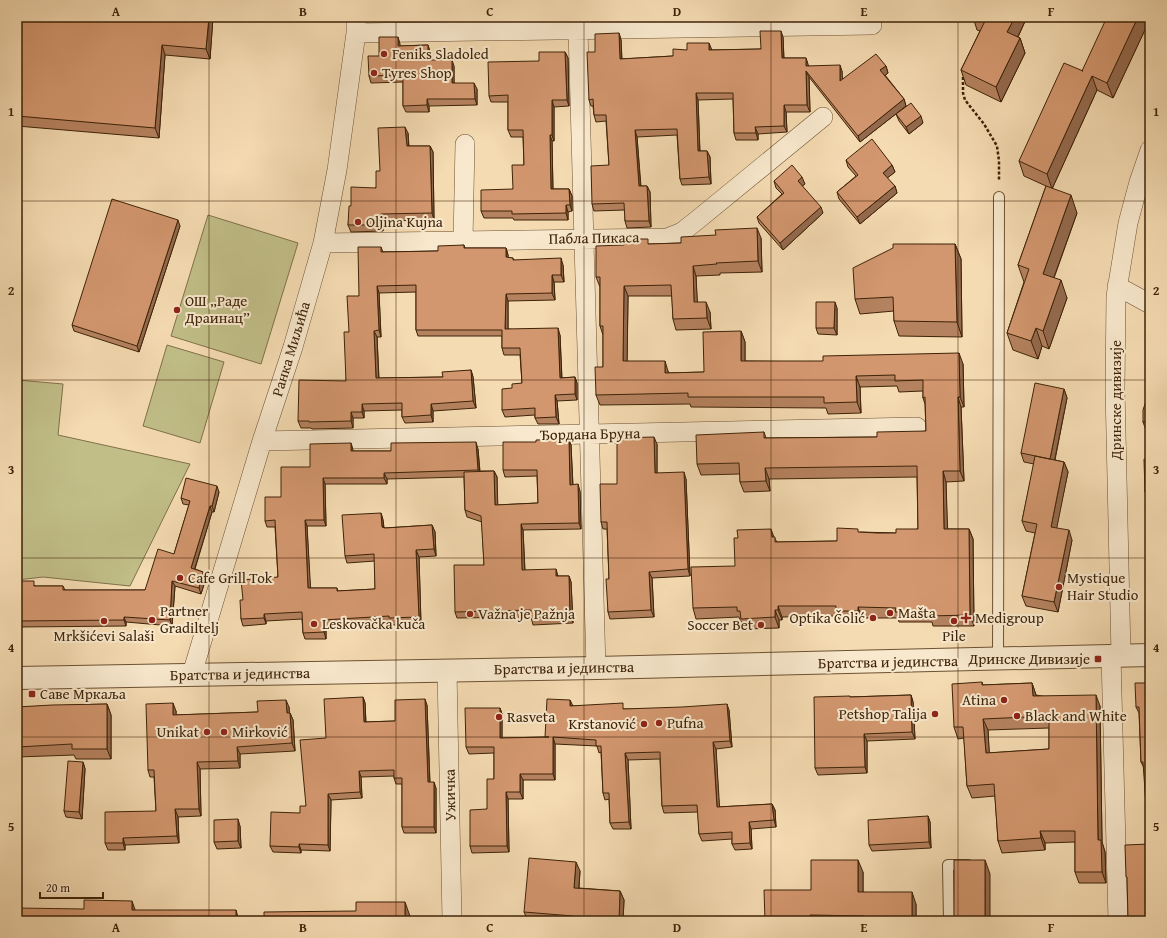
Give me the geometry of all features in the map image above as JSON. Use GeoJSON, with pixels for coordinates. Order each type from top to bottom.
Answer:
{"type":"FeatureCollection","features":[{"type":"Feature","properties":{"kind":"street"},"geometry":{"type":"LineString","coordinates":[[356,25],[578,30],[872,25]]}},
{"type":"Feature","properties":{"kind":"street","name":"Ранка Миљића"},"geometry":{"type":"LineString","coordinates":[[192,674],[262,441],[293,347],[323,243],[337,170],[356,25]]}},
{"type":"Feature","properties":{"kind":"street"},"geometry":{"type":"LineString","coordinates":[[578,30],[596,668]]}},
{"type":"Feature","properties":{"kind":"street","name":"Пабла Пикаса"},"geometry":{"type":"LineString","coordinates":[[323,243],[584,238],[667,238],[682,232],[823,117]]}},
{"type":"Feature","properties":{"kind":"street"},"geometry":{"type":"LineString","coordinates":[[463,241],[465,144]]}},
{"type":"Feature","properties":{"kind":"street","name":"Дринске дивизије"},"geometry":{"type":"LineString","coordinates":[[1116,656],[1114,353],[1117,286],[1128,223],[1139,182],[1150,150]]}},
{"type":"Feature","properties":{"kind":"street"},"geometry":{"type":"LineString","coordinates":[[1117,286],[1150,304]]}},
{"type":"Feature","properties":{"kind":"street","name":"Ђордана Бруна"},"geometry":{"type":"LineString","coordinates":[[262,441],[917,427]]}},
{"type":"Feature","properties":{"kind":"street","name":"Братства и јединства"},"geometry":{"type":"LineString","coordinates":[[17,678],[596,668],[1150,655]]}},
{"type":"Feature","properties":{"kind":"street"},"geometry":{"type":"LineString","coordinates":[[1116,656],[1118,921]]}},
{"type":"Feature","properties":{"kind":"street","name":"Ужичка"},"geometry":{"type":"LineString","coordinates":[[447,670],[452,921]]}},
{"type":"Feature","properties":{"kind":"lane"},"geometry":{"type":"LineString","coordinates":[[998,659],[999,196]]}},
{"type":"Feature","properties":{"kind":"lane"},"geometry":{"type":"LineString","coordinates":[[949,921],[948,865],[976,865]]}},
{"type":"Feature","properties":{"kind":"path"},"geometry":{"type":"LineString","coordinates":[[963,77],[963,93],[965,100],[984,124],[997,146],[999,161],[999,196]]}},
{"type":"Feature","properties":{"kind":"shaded area"},"geometry":{"type":"Polygon","coordinates":[[[208,215],[298,243],[261,364],[171,336],[208,215]]]}},
{"type":"Feature","properties":{"kind":"shaded area"},"geometry":{"type":"Polygon","coordinates":[[[167,345],[224,362],[200,443],[143,426],[167,345]]]}},
{"type":"Feature","properties":{"kind":"shaded area"},"geometry":{"type":"Polygon","coordinates":[[[17,380],[63,384],[58,435],[190,464],[130,586],[43,577],[17,580],[17,380]]]}},
{"type":"Feature","properties":{"kind":"building"},"geometry":{"type":"Polygon","coordinates":[[[17,17],[209,17],[206,49],[162,45],[155,128],[17,116],[17,17]]]}},
{"type":"Feature","properties":{"kind":"building"},"geometry":{"type":"Polygon","coordinates":[[[976,17],[1015,17],[1007,32],[1020,38],[996,87],[961,70],[985,21],[976,17]]]}},
{"type":"Feature","properties":{"kind":"building"},"geometry":{"type":"Polygon","coordinates":[[[1107,17],[1138,17],[1107,83],[1092,76],[1047,174],[1019,161],[1064,63],[1082,71],[1107,17]]]}},
{"type":"Feature","properties":{"kind":"building"},"geometry":{"type":"Polygon","coordinates":[[[760,31],[781,31],[782,58],[806,58],[806,66],[840,65],[840,81],[876,54],[886,66],[880,70],[904,99],[858,136],[806,71],[807,105],[784,105],[784,126],[755,127],[756,133],[734,133],[733,93],[696,93],[698,151],[707,151],[709,177],[680,179],[677,129],[635,130],[639,186],[647,186],[649,221],[625,221],[624,203],[592,204],[591,166],[609,165],[606,115],[594,115],[593,99],[589,100],[587,52],[595,52],[595,34],[619,33],[620,59],[673,56],[673,49],[687,50],[687,43],[709,43],[709,50],[761,49],[760,31]]]}},
{"type":"Feature","properties":{"kind":"building"},"geometry":{"type":"Polygon","coordinates":[[[379,37],[398,37],[398,46],[428,45],[428,60],[452,60],[452,83],[474,83],[475,99],[427,99],[427,105],[403,106],[403,75],[369,76],[368,56],[379,56],[379,37]]]}},
{"type":"Feature","properties":{"kind":"building"},"geometry":{"type":"Polygon","coordinates":[[[539,52],[565,52],[567,100],[552,100],[552,135],[550,135],[551,189],[569,189],[570,205],[566,205],[566,213],[512,214],[512,211],[481,211],[481,190],[513,189],[512,165],[524,165],[523,130],[508,130],[508,95],[489,96],[488,62],[539,61],[539,52]]]}},
{"type":"Feature","properties":{"kind":"building"},"geometry":{"type":"Polygon","coordinates":[[[911,103],[921,116],[906,127],[896,114],[911,103]]]}},
{"type":"Feature","properties":{"kind":"building"},"geometry":{"type":"Polygon","coordinates":[[[405,127],[407,146],[430,146],[432,213],[381,214],[381,225],[348,225],[349,206],[351,206],[351,187],[376,188],[376,171],[380,171],[378,128],[405,127]]]}},
{"type":"Feature","properties":{"kind":"building"},"geometry":{"type":"Polygon","coordinates":[[[872,139],[892,165],[883,173],[895,186],[857,217],[837,192],[858,175],[846,160],[872,139]]]}},
{"type":"Feature","properties":{"kind":"building"},"geometry":{"type":"Polygon","coordinates":[[[792,165],[802,177],[798,181],[821,207],[780,243],[757,217],[784,193],[774,181],[792,165]]]}},
{"type":"Feature","properties":{"kind":"building"},"geometry":{"type":"Polygon","coordinates":[[[1046,186],[1071,195],[1043,274],[1061,280],[1043,331],[1036,328],[1031,341],[1007,333],[1029,269],[1018,265],[1046,186]]]}},
{"type":"Feature","properties":{"kind":"building"},"geometry":{"type":"Polygon","coordinates":[[[112,199],[178,220],[137,346],[72,325],[112,199]]]}},
{"type":"Feature","properties":{"kind":"building"},"geometry":{"type":"Polygon","coordinates":[[[757,228],[758,261],[716,263],[717,264],[693,266],[694,302],[706,302],[707,318],[673,319],[671,285],[624,286],[623,361],[665,361],[665,373],[704,372],[703,332],[741,331],[741,361],[823,361],[823,356],[959,353],[960,397],[958,397],[960,471],[943,471],[944,529],[969,529],[970,615],[929,616],[929,612],[895,612],[896,608],[858,607],[858,611],[836,611],[836,606],[778,606],[778,610],[775,610],[775,617],[741,619],[740,611],[737,611],[737,607],[693,608],[691,567],[735,566],[734,538],[738,538],[737,530],[771,529],[772,537],[775,537],[775,542],[837,541],[837,528],[858,529],[858,532],[877,533],[896,533],[896,529],[918,529],[917,466],[765,468],[766,481],[740,482],[739,463],[697,464],[696,435],[764,432],[764,438],[877,437],[877,432],[926,431],[923,380],[895,381],[895,375],[856,376],[857,402],[824,403],[824,397],[688,397],[688,393],[596,395],[595,367],[603,367],[603,326],[600,326],[600,277],[596,277],[596,246],[624,245],[625,239],[648,239],[648,244],[681,243],[681,237],[716,235],[715,230],[757,228]]]}},
{"type":"Feature","properties":{"kind":"building"},"geometry":{"type":"Polygon","coordinates":[[[893,244],[955,244],[957,322],[894,321],[893,297],[855,299],[853,268],[893,248],[893,244]]]}},
{"type":"Feature","properties":{"kind":"building"},"geometry":{"type":"Polygon","coordinates":[[[464,245],[464,248],[506,248],[506,257],[513,258],[513,260],[561,258],[561,275],[552,275],[552,293],[506,294],[505,329],[558,328],[560,378],[575,377],[575,394],[555,395],[556,417],[535,418],[535,408],[502,410],[502,389],[512,388],[512,384],[522,383],[520,348],[502,348],[502,330],[416,330],[416,285],[377,286],[379,330],[374,331],[376,378],[443,377],[442,372],[471,370],[473,401],[431,404],[431,415],[402,417],[402,403],[362,404],[362,412],[351,412],[351,421],[298,421],[299,380],[346,381],[344,332],[349,332],[347,296],[359,296],[358,247],[381,247],[381,252],[438,251],[438,246],[464,245]]]}},
{"type":"Feature","properties":{"kind":"building"},"geometry":{"type":"Polygon","coordinates":[[[816,302],[835,302],[834,328],[816,328],[816,302]]]}},
{"type":"Feature","properties":{"kind":"building"},"geometry":{"type":"Polygon","coordinates":[[[1150,363],[1150,421],[1143,422],[1143,410],[1146,401],[1149,401],[1147,364],[1150,363]]]}},
{"type":"Feature","properties":{"kind":"building"},"geometry":{"type":"Polygon","coordinates":[[[1035,383],[1064,389],[1050,459],[1021,453],[1035,383]]]}},
{"type":"Feature","properties":{"kind":"building"},"geometry":{"type":"Polygon","coordinates":[[[654,437],[655,473],[684,472],[688,569],[649,572],[651,610],[608,612],[606,579],[609,579],[607,522],[601,522],[600,484],[617,484],[617,438],[654,437]]]}},
{"type":"Feature","properties":{"kind":"building"},"geometry":{"type":"Polygon","coordinates":[[[569,439],[570,485],[578,484],[579,523],[521,524],[522,570],[556,569],[556,576],[569,576],[570,616],[531,618],[531,610],[455,612],[454,565],[484,565],[481,516],[465,510],[464,472],[494,471],[495,505],[538,503],[537,470],[503,470],[503,442],[536,442],[536,440],[569,439]]]}},
{"type":"Feature","properties":{"kind":"building"},"geometry":{"type":"Polygon","coordinates":[[[476,442],[478,470],[384,473],[384,478],[323,478],[324,520],[305,520],[308,588],[337,588],[337,591],[375,589],[374,554],[345,556],[342,515],[381,513],[382,527],[385,528],[432,525],[434,549],[416,550],[419,617],[389,618],[389,616],[323,620],[324,632],[303,633],[302,612],[264,614],[264,618],[241,619],[240,600],[243,600],[241,580],[278,577],[275,520],[265,521],[265,497],[281,497],[281,467],[310,467],[310,444],[351,443],[351,451],[391,451],[391,443],[476,442]]]}},
{"type":"Feature","properties":{"kind":"building"},"geometry":{"type":"Polygon","coordinates":[[[1035,456],[1064,462],[1051,527],[1069,530],[1054,602],[1022,596],[1037,524],[1022,521],[1035,456]]]}},
{"type":"Feature","properties":{"kind":"building"},"geometry":{"type":"Polygon","coordinates":[[[1144,459],[1150,459],[1150,491],[1145,492],[1144,459]]]}},
{"type":"Feature","properties":{"kind":"building"},"geometry":{"type":"Polygon","coordinates":[[[186,478],[217,486],[212,506],[210,506],[191,568],[203,572],[199,588],[172,581],[170,620],[124,617],[124,620],[17,621],[17,581],[34,581],[34,586],[63,586],[63,590],[145,590],[158,549],[174,554],[190,501],[181,498],[186,478]]]}},
{"type":"Feature","properties":{"kind":"building"},"geometry":{"type":"Polygon","coordinates":[[[982,682],[982,685],[1032,683],[1033,696],[1096,695],[1098,840],[1101,840],[1102,872],[1075,872],[1075,831],[1040,831],[1041,838],[998,841],[994,784],[967,786],[963,727],[954,727],[952,684],[982,682]],[[1049,716],[983,719],[986,753],[1049,749],[1049,716]]]}},
{"type":"Feature","properties":{"kind":"building"},"geometry":{"type":"Polygon","coordinates":[[[1135,683],[1150,683],[1150,805],[1146,805],[1143,762],[1141,762],[1139,707],[1136,707],[1135,683]]]}},
{"type":"Feature","properties":{"kind":"building"},"geometry":{"type":"Polygon","coordinates":[[[911,695],[912,732],[864,734],[865,767],[815,768],[814,697],[911,695]]]}},
{"type":"Feature","properties":{"kind":"building"},"geometry":{"type":"Polygon","coordinates":[[[363,697],[364,722],[395,721],[395,700],[425,699],[428,782],[434,782],[434,827],[402,827],[402,778],[394,778],[394,770],[359,771],[360,792],[328,794],[328,845],[299,844],[299,847],[270,846],[271,812],[300,813],[300,806],[306,806],[300,740],[326,738],[324,699],[363,697]]]}},
{"type":"Feature","properties":{"kind":"building"},"geometry":{"type":"Polygon","coordinates":[[[547,699],[570,700],[570,706],[623,703],[623,709],[727,704],[730,741],[713,742],[717,807],[772,804],[774,820],[749,822],[750,843],[732,844],[732,832],[699,834],[697,805],[662,806],[660,752],[625,753],[629,822],[610,823],[609,793],[603,793],[601,746],[596,746],[596,740],[553,737],[553,774],[520,774],[520,792],[506,792],[507,846],[470,846],[470,810],[487,809],[487,779],[494,779],[494,747],[466,747],[465,708],[500,708],[500,738],[549,737],[545,737],[547,699]]]}},
{"type":"Feature","properties":{"kind":"building"},"geometry":{"type":"Polygon","coordinates":[[[286,700],[287,713],[290,713],[292,743],[237,747],[238,761],[197,762],[199,809],[175,809],[177,836],[123,838],[123,843],[105,843],[105,812],[156,811],[154,770],[148,770],[146,704],[173,703],[173,715],[258,712],[257,701],[286,700]]]}},
{"type":"Feature","properties":{"kind":"building"},"geometry":{"type":"Polygon","coordinates":[[[107,704],[107,749],[72,749],[72,744],[17,747],[17,707],[107,704]]]}},
{"type":"Feature","properties":{"kind":"building"},"geometry":{"type":"Polygon","coordinates":[[[68,761],[83,762],[79,812],[64,811],[68,761]]]}},
{"type":"Feature","properties":{"kind":"building"},"geometry":{"type":"Polygon","coordinates":[[[928,816],[929,842],[869,845],[868,820],[928,816]]]}},
{"type":"Feature","properties":{"kind":"building"},"geometry":{"type":"Polygon","coordinates":[[[238,819],[238,841],[214,842],[214,820],[238,819]]]}},
{"type":"Feature","properties":{"kind":"building"},"geometry":{"type":"Polygon","coordinates":[[[1150,844],[1150,921],[1124,921],[1128,920],[1125,845],[1150,844]]]}},
{"type":"Feature","properties":{"kind":"building"},"geometry":{"type":"Polygon","coordinates":[[[529,858],[576,862],[574,888],[620,891],[619,921],[572,921],[573,916],[524,912],[529,858]]]}},
{"type":"Feature","properties":{"kind":"building"},"geometry":{"type":"Polygon","coordinates":[[[811,860],[858,860],[858,892],[912,892],[912,921],[864,921],[864,916],[810,915],[810,921],[765,921],[764,890],[811,890],[811,860]]]}},
{"type":"Feature","properties":{"kind":"building"},"geometry":{"type":"Polygon","coordinates":[[[954,860],[985,860],[985,921],[954,921],[954,860]]]}},
{"type":"Feature","properties":{"kind":"building"},"geometry":{"type":"Polygon","coordinates":[[[84,900],[132,901],[132,910],[236,910],[236,921],[17,921],[17,908],[84,909],[84,900]]]}},
{"type":"Feature","properties":{"kind":"building"},"geometry":{"type":"Polygon","coordinates":[[[356,902],[405,902],[405,921],[264,921],[264,912],[356,911],[356,902]]]}},
{"type":"Feature","properties":{"kind":"building"},"geometry":{"type":"Polygon","coordinates":[[[1106,920],[1107,921],[1071,921],[1106,920]]]}},
{"type":"Feature","properties":{"kind":"place","name":"Feniks Sladoled"},"geometry":{"type":"Point","coordinates":[384,54]}},
{"type":"Feature","properties":{"kind":"place","name":"Tyres Shop"},"geometry":{"type":"Point","coordinates":[374,73]}},
{"type":"Feature","properties":{"kind":"place","name":"Oljina Kujna"},"geometry":{"type":"Point","coordinates":[358,222]}},
{"type":"Feature","properties":{"kind":"place","name":"ОШ „Раде Драинац”"},"geometry":{"type":"Point","coordinates":[177,310]}},
{"type":"Feature","properties":{"kind":"place","name":"Cafe Grill Tok"},"geometry":{"type":"Point","coordinates":[180,578]}},
{"type":"Feature","properties":{"kind":"place","name":"Mystique Hair Studio"},"geometry":{"type":"Point","coordinates":[1059,587]}},
{"type":"Feature","properties":{"kind":"place","name":"Mašta"},"geometry":{"type":"Point","coordinates":[890,613]}},
{"type":"Feature","properties":{"kind":"place","name":"Važna je Pažnja"},"geometry":{"type":"Point","coordinates":[470,614]}},
{"type":"Feature","properties":{"kind":"place","name":"Optika Čolić"},"geometry":{"type":"Point","coordinates":[873,618]}},
{"type":"Feature","properties":{"kind":"place","name":"Medigroup"},"geometry":{"type":"Point","coordinates":[966,618]}},
{"type":"Feature","properties":{"kind":"place","name":"Partner Gradiltelj"},"geometry":{"type":"Point","coordinates":[152,620]}},
{"type":"Feature","properties":{"kind":"place","name":"Mrkšićevi Salaši"},"geometry":{"type":"Point","coordinates":[104,621]}},
{"type":"Feature","properties":{"kind":"place","name":"Pile"},"geometry":{"type":"Point","coordinates":[954,621]}},
{"type":"Feature","properties":{"kind":"place","name":"Leskovačka kuča"},"geometry":{"type":"Point","coordinates":[314,624]}},
{"type":"Feature","properties":{"kind":"place","name":"Soccer Bet"},"geometry":{"type":"Point","coordinates":[761,625]}},
{"type":"Feature","properties":{"kind":"place","name":"Дринске Дивизије"},"geometry":{"type":"Point","coordinates":[1098,659]}},
{"type":"Feature","properties":{"kind":"place","name":"Саве Мркаља"},"geometry":{"type":"Point","coordinates":[32,694]}},
{"type":"Feature","properties":{"kind":"place","name":"Atina"},"geometry":{"type":"Point","coordinates":[1004,700]}},
{"type":"Feature","properties":{"kind":"place","name":"Petshop Talija"},"geometry":{"type":"Point","coordinates":[935,714]}},
{"type":"Feature","properties":{"kind":"place","name":"Black and White"},"geometry":{"type":"Point","coordinates":[1017,716]}},
{"type":"Feature","properties":{"kind":"place","name":"Rasveta"},"geometry":{"type":"Point","coordinates":[499,717]}},
{"type":"Feature","properties":{"kind":"place","name":"Pufna"},"geometry":{"type":"Point","coordinates":[659,723]}},
{"type":"Feature","properties":{"kind":"place","name":"Krstanović"},"geometry":{"type":"Point","coordinates":[644,724]}},
{"type":"Feature","properties":{"kind":"place","name":"Unikat"},"geometry":{"type":"Point","coordinates":[207,732]}},
{"type":"Feature","properties":{"kind":"place","name":"Mirković"},"geometry":{"type":"Point","coordinates":[224,732]}}]}
